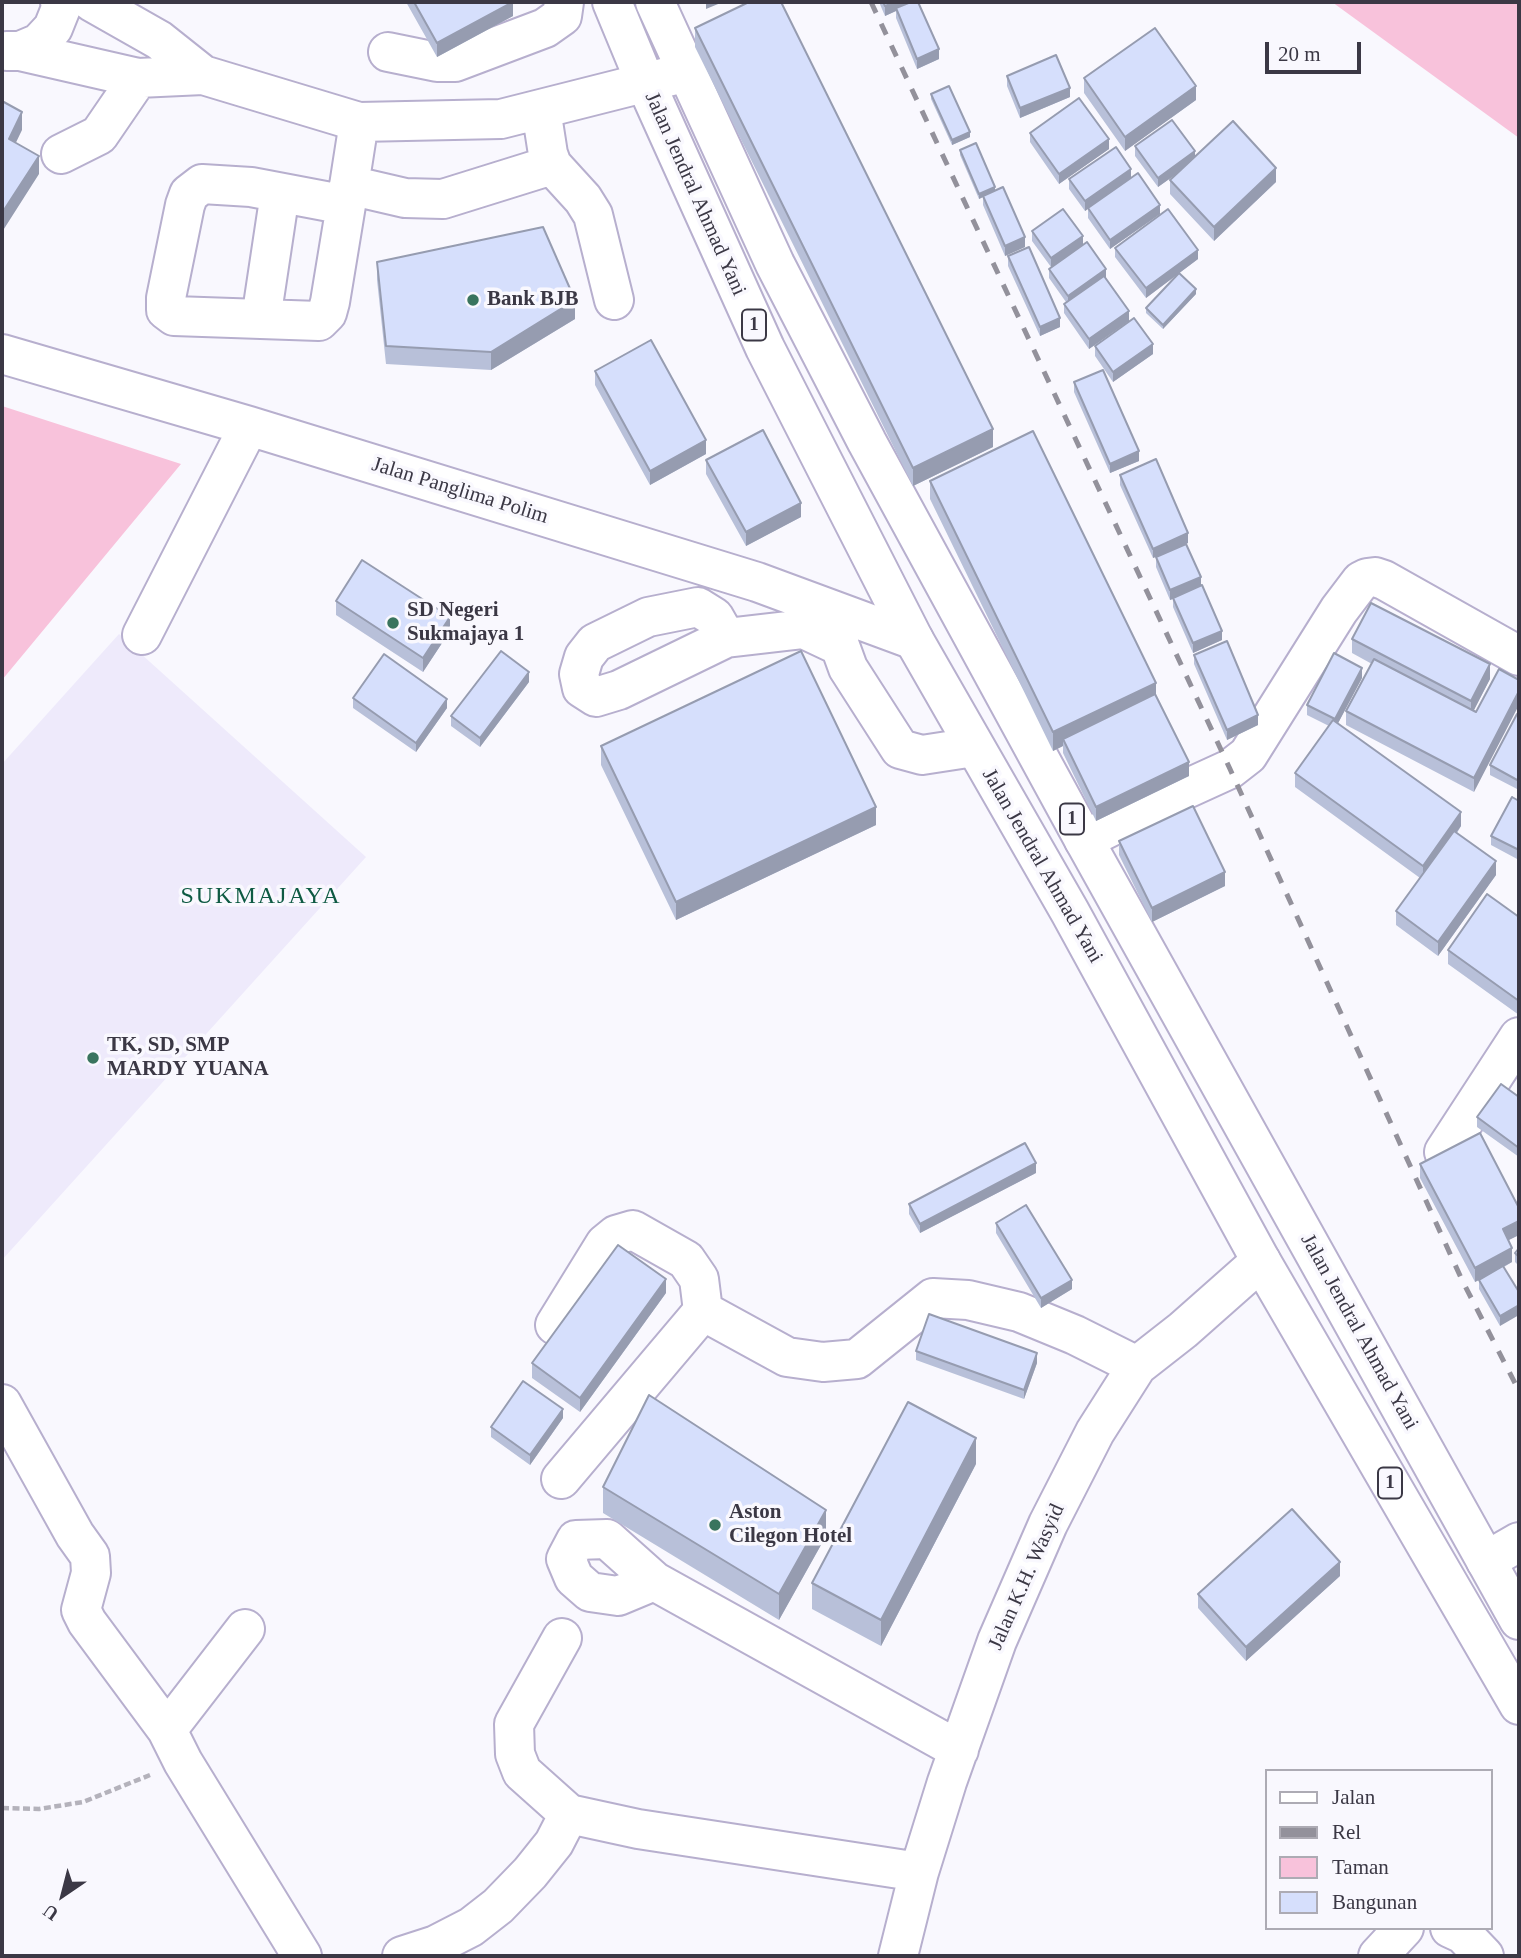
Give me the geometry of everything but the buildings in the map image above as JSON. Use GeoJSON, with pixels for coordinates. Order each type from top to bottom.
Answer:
{"type":"FeatureCollection","features":[{"type":"Feature","properties":{"kind":"main road"},"geometry":{"type":"LineString","coordinates":[[11,51],[39,43],[53,28],[61,8],[60,2]]}},
{"type":"Feature","properties":{"kind":"main road"},"geometry":{"type":"LineString","coordinates":[[92,2],[159,40],[204,75]]}},
{"type":"Feature","properties":{"kind":"main road"},"geometry":{"type":"LineString","coordinates":[[388,52],[437,62],[455,62],[545,28],[562,16],[564,2]]}},
{"type":"Feature","properties":{"kind":"main road","name":"Jalan Jendral Ahmad Yani"},"geometry":{"type":"LineString","coordinates":[[612,2],[765,348],[914,640],[1070,912],[1261,1261],[1519,1705]]}},
{"type":"Feature","properties":{"kind":"main road","name":"Jalan Jendral Ahmad Yani"},"geometry":{"type":"LineString","coordinates":[[655,2],[775,264],[860,430],[1084,840],[1519,1620]]}},
{"type":"Feature","properties":{"kind":"main road"},"geometry":{"type":"LineString","coordinates":[[11,51],[138,78],[204,75],[359,122],[501,119],[687,72]]}},
{"type":"Feature","properties":{"kind":"main road"},"geometry":{"type":"LineString","coordinates":[[61,154],[99,135],[138,78]]}},
{"type":"Feature","properties":{"kind":"main road"},"geometry":{"type":"LineString","coordinates":[[541,109],[552,165],[583,199],[593,215],[614,300]]}},
{"type":"Feature","properties":{"kind":"main road"},"geometry":{"type":"LineString","coordinates":[[359,122],[348,195],[327,313],[319,321],[174,316],[166,310],[166,298],[185,205],[190,194],[202,184],[251,187],[279,193],[348,195],[443,199],[552,165]]}},
{"type":"Feature","properties":{"kind":"main road"},"geometry":{"type":"LineString","coordinates":[[261,319],[279,193]]}},
{"type":"Feature","properties":{"kind":"main road","name":"Jalan Panglima Polim"},"geometry":{"type":"LineString","coordinates":[[2,354],[249,426],[757,582],[914,640]]}},
{"type":"Feature","properties":{"kind":"main road"},"geometry":{"type":"LineString","coordinates":[[142,635],[249,426]]}},
{"type":"Feature","properties":{"kind":"main road"},"geometry":{"type":"LineString","coordinates":[[1084,840],[1230,769],[1248,755],[1339,610],[1361,581],[1367,578],[1384,580],[1519,656]]}},
{"type":"Feature","properties":{"kind":"main road"},"geometry":{"type":"LineString","coordinates":[[726,638],[804,629],[840,646],[848,668],[900,749],[922,755],[974,747]]}},
{"type":"Feature","properties":{"kind":"main road"},"geometry":{"type":"LineString","coordinates":[[1444,1152],[1519,1037]]}},
{"type":"Feature","properties":{"kind":"main road"},"geometry":{"type":"LineString","coordinates":[[555,1325],[605,1244],[615,1235],[633,1230],[686,1260],[699,1279],[703,1311],[561,1479]]}},
{"type":"Feature","properties":{"kind":"main road","name":"Jalan K.H. Wasyid"},"geometry":{"type":"LineString","coordinates":[[898,1956],[919,1872],[997,1641],[1048,1524],[1096,1432],[1137,1366],[1183,1330],[1261,1261]]}},
{"type":"Feature","properties":{"kind":"main road"},"geometry":{"type":"LineString","coordinates":[[703,1311],[787,1357],[823,1362],[857,1360],[933,1298],[968,1300],[1019,1312],[1075,1335],[1137,1366]]}},
{"type":"Feature","properties":{"kind":"main road"},"geometry":{"type":"LineString","coordinates":[[2,1404],[75,1535],[90,1556],[91,1573],[81,1609],[87,1622],[175,1746],[302,1956]]}},
{"type":"Feature","properties":{"kind":"main road"},"geometry":{"type":"LineString","coordinates":[[1486,1561],[1519,1542]]}},
{"type":"Feature","properties":{"kind":"main road"},"geometry":{"type":"LineString","coordinates":[[654,1581],[959,1749]]}},
{"type":"Feature","properties":{"kind":"main road"},"geometry":{"type":"LineString","coordinates":[[175,1746],[245,1629]]}},
{"type":"Feature","properties":{"kind":"main road"},"geometry":{"type":"LineString","coordinates":[[562,1638],[514,1724],[515,1754],[522,1772],[569,1814],[638,1829],[919,1872]]}},
{"type":"Feature","properties":{"kind":"main road"},"geometry":{"type":"LineString","coordinates":[[402,1956],[436,1945],[498,1906],[554,1843],[569,1814]]}},
{"type":"Feature","properties":{"kind":"main road"},"geometry":{"type":"LineString","coordinates":[[1378,1956],[1402,1930]]}},
{"type":"Feature","properties":{"kind":"main road"},"geometry":{"type":"LineString","coordinates":[[1454,1930],[1463,1934],[1484,1956]]}},
{"type":"Feature","properties":{"kind":"path"},"geometry":{"type":"LineString","coordinates":[[2,1808],[39,1809],[83,1802],[175,1746]]}},
{"type":"Feature","properties":{"kind":"shaded area","name":"TK, SD, SMP MARDY YUANA"},"geometry":{"type":"Polygon","coordinates":[[[119,634],[366,857],[2,1260],[2,764],[119,634]]]}},
{"type":"Feature","properties":{"kind":"green space"},"geometry":{"type":"Polygon","coordinates":[[[1332,2],[1519,2],[1519,138],[1332,2]]]}},
{"type":"Feature","properties":{"kind":"green space"},"geometry":{"type":"Polygon","coordinates":[[[2,406],[181,464],[2,680],[2,406]]]}},
{"type":"Feature","properties":{"kind":"railway"},"geometry":{"type":"LineString","coordinates":[[871,2],[1230,769],[1462,1280],[1519,1391]]}},
{"type":"Feature","properties":{"kind":"place","name":"Bank BJB"},"geometry":{"type":"Point","coordinates":[473,300]}},
{"type":"Feature","properties":{"kind":"place","name":"SD Negeri Sukmajaya 1"},"geometry":{"type":"Point","coordinates":[393,623]}},
{"type":"Feature","properties":{"kind":"place","name":"TK, SD, SMP MARDY YUANA"},"geometry":{"type":"Point","coordinates":[93,1058]}},
{"type":"Feature","properties":{"kind":"place","name":"Aston Cilegon Hotel"},"geometry":{"type":"Point","coordinates":[715,1525]}},
{"type":"Feature","properties":{"kind":"district","name":"SUKMAJAYA"},"geometry":{"type":"Point","coordinates":[261,897]}}]}
